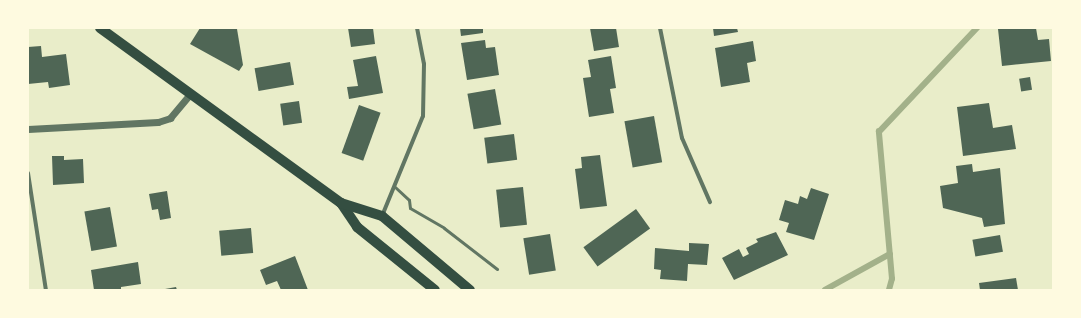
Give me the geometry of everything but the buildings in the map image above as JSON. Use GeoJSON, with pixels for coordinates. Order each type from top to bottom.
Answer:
{"type":"FeatureCollection","features":[{"type":"Feature","properties":{"kind":"main road"},"geometry":{"type":"LineString","coordinates":[[100,28],[190,95],[341,203],[382,216],[470,290]]}},
{"type":"Feature","properties":{"kind":"main road"},"geometry":{"type":"LineString","coordinates":[[341,203],[357,228],[435,290]]}},
{"type":"Feature","properties":{"kind":"street"},"geometry":{"type":"LineString","coordinates":[[382,216],[423,116],[424,64],[417,28]]}},
{"type":"Feature","properties":{"kind":"street"},"geometry":{"type":"LineString","coordinates":[[660,28],[682,138],[710,202]]}},
{"type":"Feature","properties":{"kind":"street"},"geometry":{"type":"LineString","coordinates":[[28,129],[158,122],[170,118],[190,95]]}},
{"type":"Feature","properties":{"kind":"street"},"geometry":{"type":"LineString","coordinates":[[28,173],[46,290]]}},
{"type":"Feature","properties":{"kind":"lane"},"geometry":{"type":"LineString","coordinates":[[395,187],[409,200],[410,208],[444,228],[497,269]]}},
{"type":"Feature","properties":{"kind":"waterway"},"geometry":{"type":"LineString","coordinates":[[889,290],[892,279],[879,132],[977,28]]}},
{"type":"Feature","properties":{"kind":"waterway"},"geometry":{"type":"LineString","coordinates":[[825,290],[890,254]]}}]}
